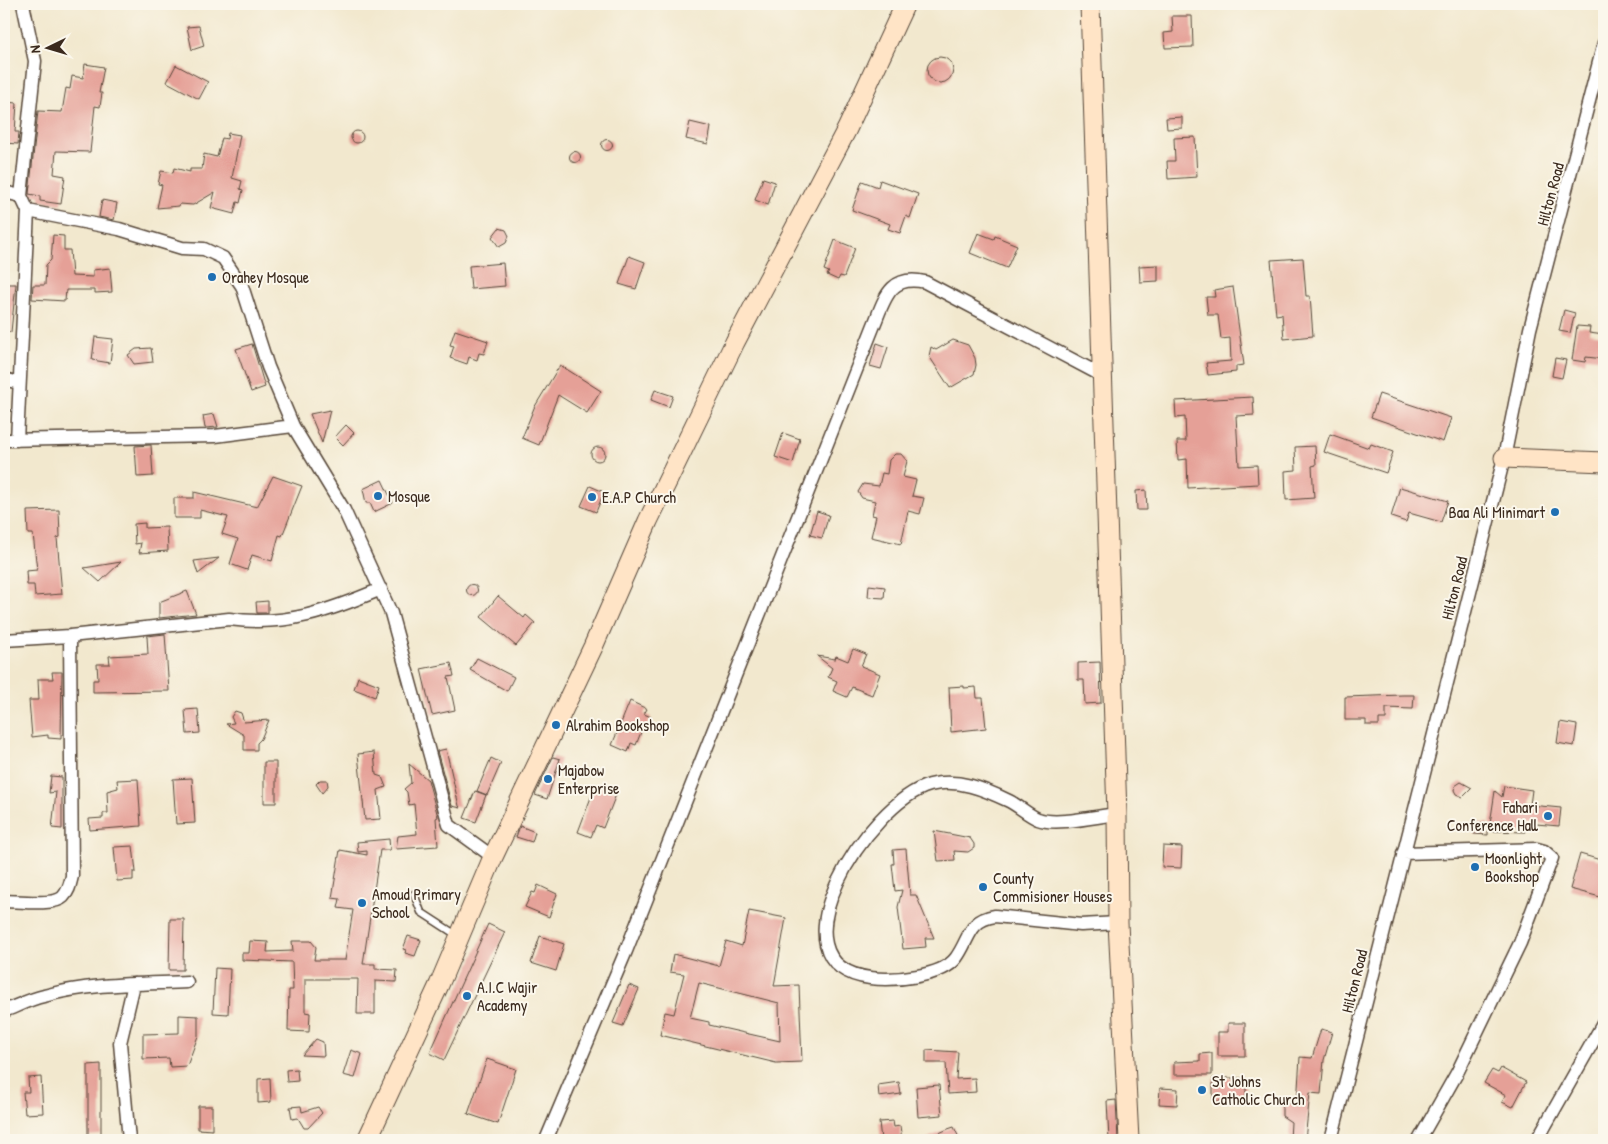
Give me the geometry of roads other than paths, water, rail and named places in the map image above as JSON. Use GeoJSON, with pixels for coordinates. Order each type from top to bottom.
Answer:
{"type":"FeatureCollection","features":[{"type":"Feature","properties":{"kind":"street"},"geometry":{"type":"LineString","coordinates":[[23,4],[35,61],[22,196],[28,210],[19,383],[10,440],[215,436],[293,426]]}},
{"type":"Feature","properties":{"kind":"street"},"geometry":{"type":"LineString","coordinates":[[373,1136],[493,857],[593,647],[661,494],[734,342],[847,129],[904,4]]}},
{"type":"Feature","properties":{"kind":"street"},"geometry":{"type":"LineString","coordinates":[[1090,4],[1117,814],[1118,923],[1129,1140]]}},
{"type":"Feature","properties":{"kind":"street","name":"Hilton Road"},"geometry":{"type":"LineString","coordinates":[[1331,1140],[1504,458],[1530,329],[1604,43]]}},
{"type":"Feature","properties":{"kind":"street"},"geometry":{"type":"LineString","coordinates":[[4,192],[22,196]]}},
{"type":"Feature","properties":{"kind":"street"},"geometry":{"type":"LineString","coordinates":[[28,210],[119,229],[182,248],[204,248],[222,258],[242,286],[268,367],[293,426],[344,510],[392,612],[449,825],[493,857]]}},
{"type":"Feature","properties":{"kind":"street"},"geometry":{"type":"LineString","coordinates":[[546,1140],[626,951],[874,325],[889,292],[897,282],[905,280],[925,282],[1103,376]]}},
{"type":"Feature","properties":{"kind":"street"},"geometry":{"type":"LineString","coordinates":[[4,379],[19,383]]}},
{"type":"Feature","properties":{"kind":"street"},"geometry":{"type":"LineString","coordinates":[[1504,458],[1604,462]]}},
{"type":"Feature","properties":{"kind":"street"},"geometry":{"type":"LineString","coordinates":[[4,640],[70,636],[229,619],[251,622],[303,618],[381,589]]}},
{"type":"Feature","properties":{"kind":"street"},"geometry":{"type":"LineString","coordinates":[[4,901],[49,902],[61,899],[68,890],[72,876],[70,636]]}},
{"type":"Feature","properties":{"kind":"street"},"geometry":{"type":"LineString","coordinates":[[1117,814],[1065,820],[1039,819],[1009,801],[969,784],[954,782],[928,786],[911,794],[872,828],[855,851],[835,886],[826,923],[825,943],[836,965],[848,973],[871,978],[890,978],[933,972],[946,967],[956,958],[974,925],[987,917],[995,916],[1081,925],[1118,923]]}},
{"type":"Feature","properties":{"kind":"street"},"geometry":{"type":"LineString","coordinates":[[1403,853],[1537,849],[1544,851],[1552,858],[1520,943],[1457,1073],[1419,1140]]}},
{"type":"Feature","properties":{"kind":"street"},"geometry":{"type":"LineString","coordinates":[[4,1011],[42,996],[68,990],[134,984],[187,982]]}},
{"type":"Feature","properties":{"kind":"street"},"geometry":{"type":"LineString","coordinates":[[129,1140],[120,1043],[134,984]]}},
{"type":"Feature","properties":{"kind":"street"},"geometry":{"type":"LineString","coordinates":[[1537,1140],[1604,1022]]}},
{"type":"Feature","properties":{"kind":"lane"},"geometry":{"type":"LineString","coordinates":[[414,894],[421,912],[459,937]]}},
{"type":"Feature","properties":{"kind":"place","name":"Orahey Mosque"},"geometry":{"type":"Point","coordinates":[212,277]}},
{"type":"Feature","properties":{"kind":"place","name":"Mosque"},"geometry":{"type":"Point","coordinates":[378,496]}},
{"type":"Feature","properties":{"kind":"place","name":"E.A.P Church"},"geometry":{"type":"Point","coordinates":[592,497]}},
{"type":"Feature","properties":{"kind":"place","name":"Baa Ali Minimart"},"geometry":{"type":"Point","coordinates":[1555,512]}},
{"type":"Feature","properties":{"kind":"place","name":"Alrahim Bookshop"},"geometry":{"type":"Point","coordinates":[556,725]}},
{"type":"Feature","properties":{"kind":"place","name":"Majabow Enterprise"},"geometry":{"type":"Point","coordinates":[548,779]}},
{"type":"Feature","properties":{"kind":"place","name":"Fahari Conference Hall"},"geometry":{"type":"Point","coordinates":[1548,816]}},
{"type":"Feature","properties":{"kind":"place","name":"Moonlight Bookshop"},"geometry":{"type":"Point","coordinates":[1475,867]}},
{"type":"Feature","properties":{"kind":"place","name":"County Commisioner Houses"},"geometry":{"type":"Point","coordinates":[983,887]}},
{"type":"Feature","properties":{"kind":"place","name":"Amoud Primary School"},"geometry":{"type":"Point","coordinates":[362,903]}},
{"type":"Feature","properties":{"kind":"place","name":"A.I.C Wajir Academy"},"geometry":{"type":"Point","coordinates":[467,996]}},
{"type":"Feature","properties":{"kind":"place","name":"St Johns Catholic Church"},"geometry":{"type":"Point","coordinates":[1202,1090]}}]}
